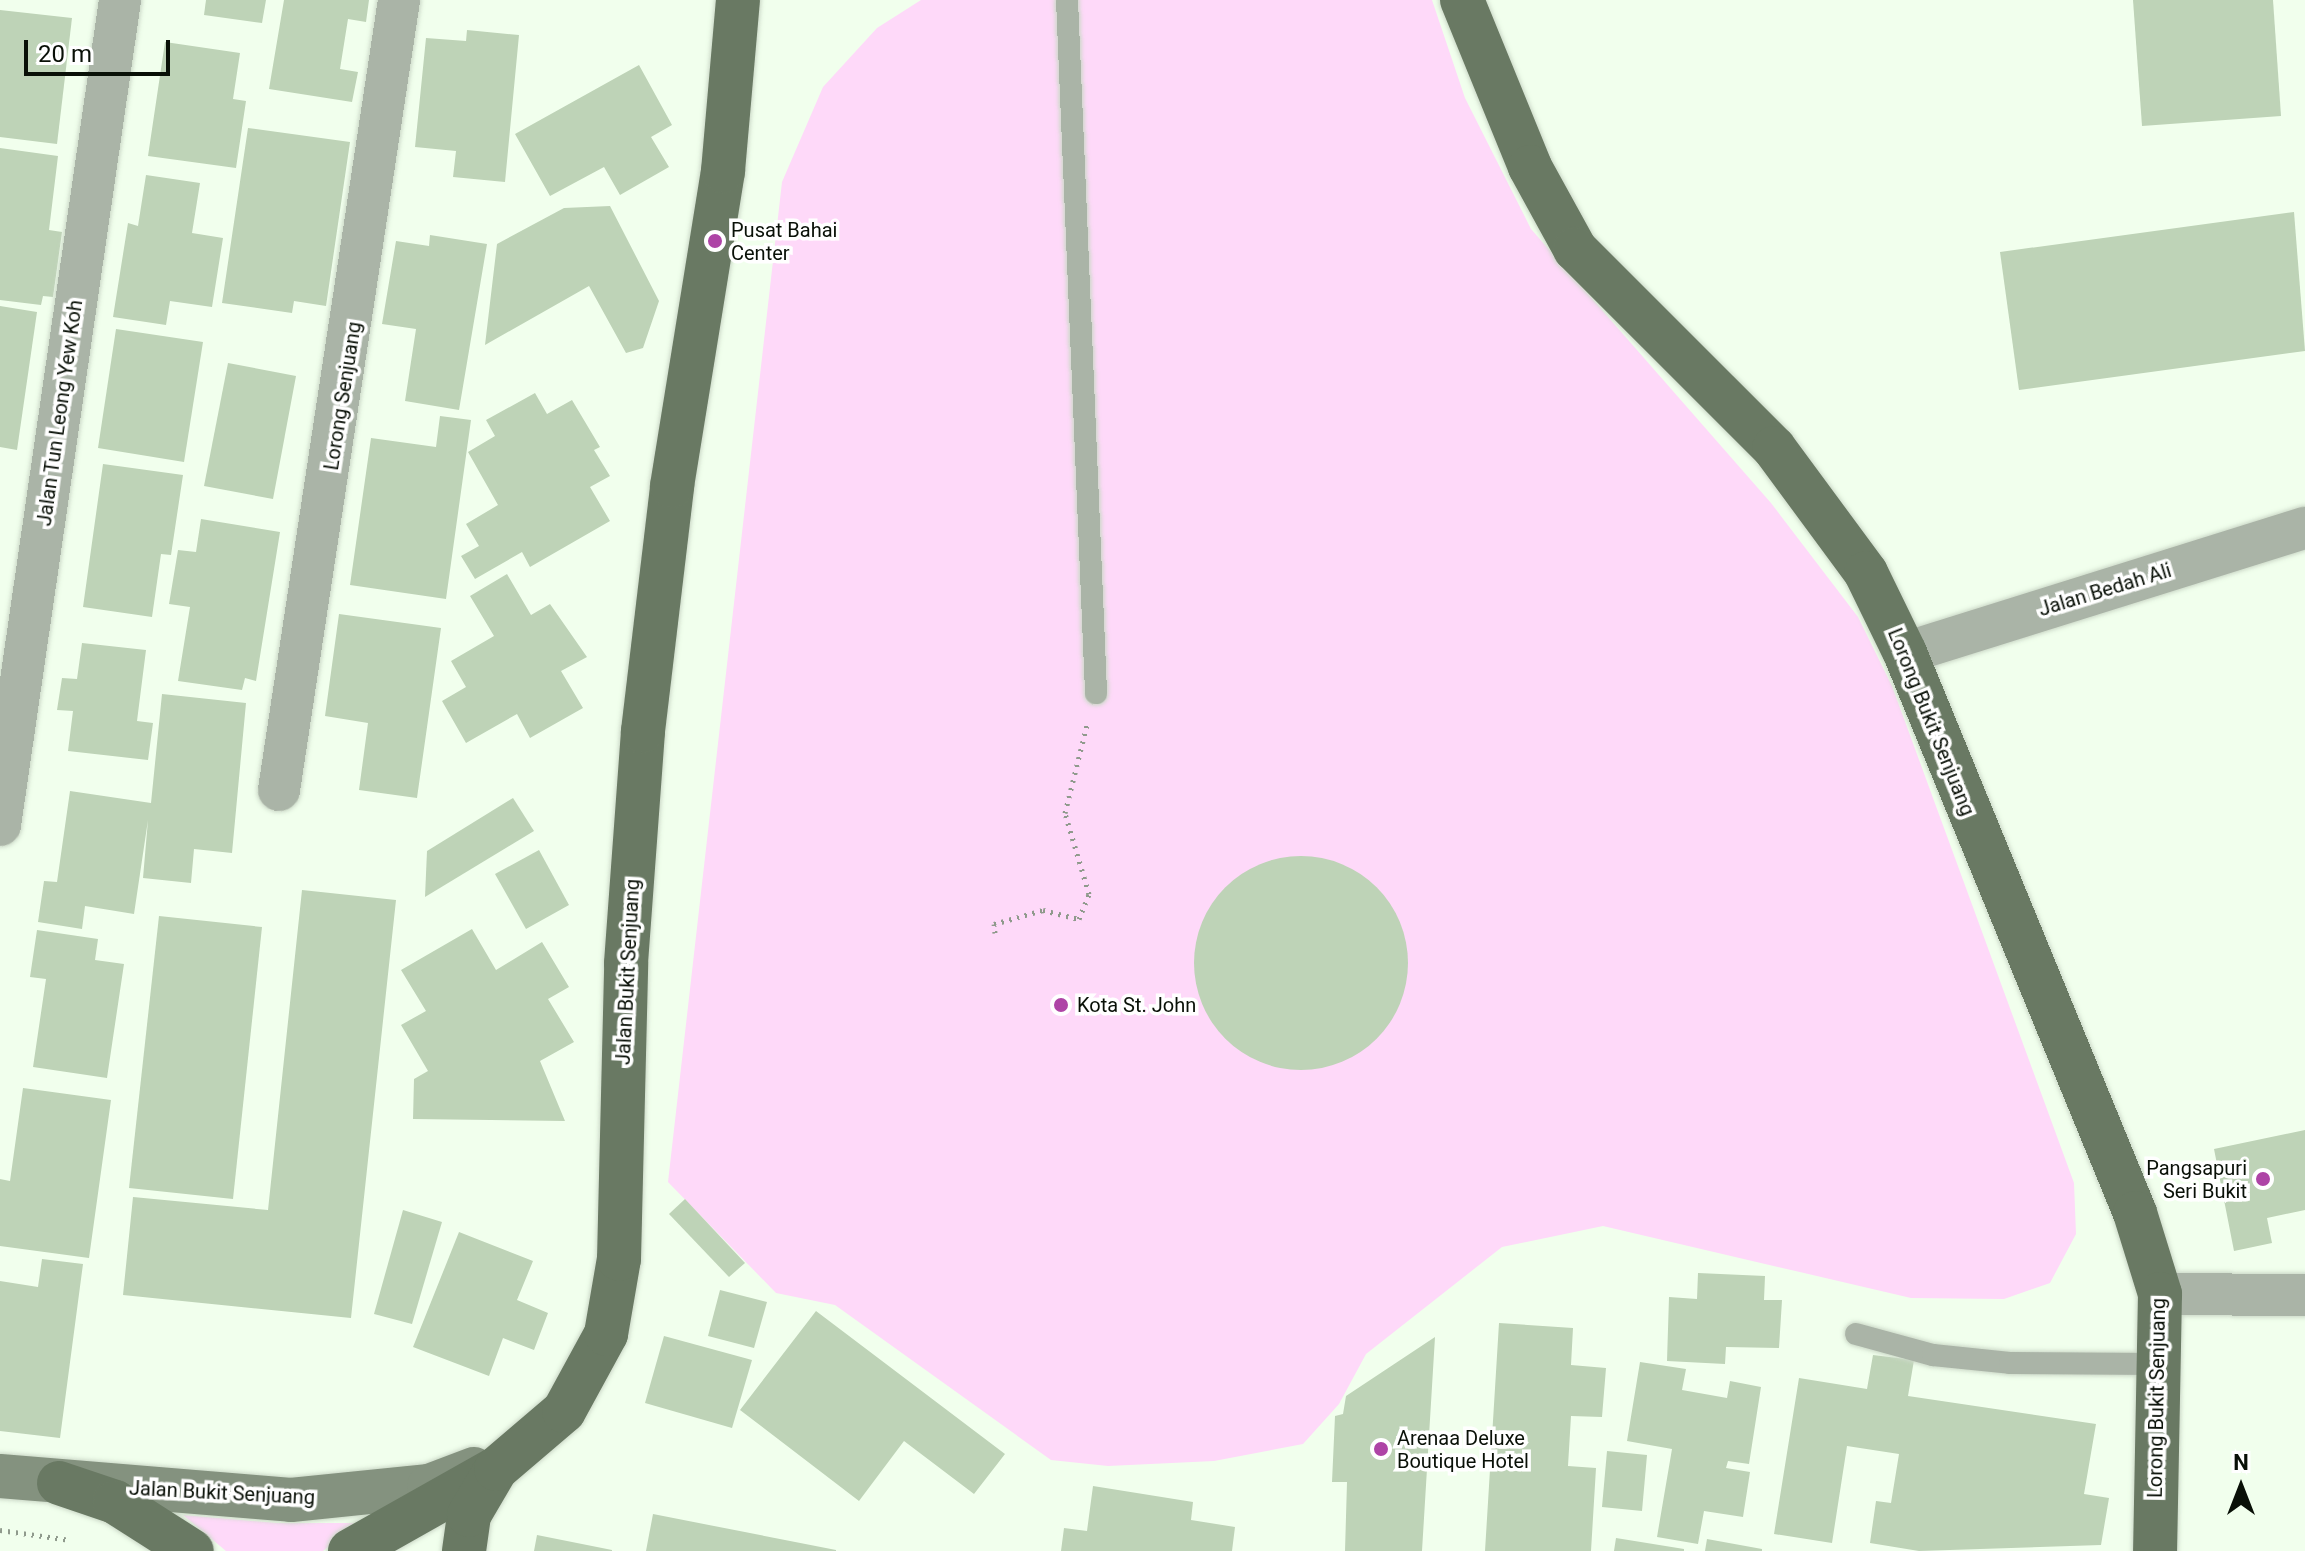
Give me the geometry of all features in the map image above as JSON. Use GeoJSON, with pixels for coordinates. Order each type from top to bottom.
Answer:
{"type":"FeatureCollection","features":[{"type":"Feature","properties":{"kind":"main road","name":"Jalan Bukit Senjuang"},"geometry":{"type":"LineString","coordinates":[[0,1476],[291,1500],[362,1498],[429,1486],[508,1459],[564,1411],[586,1378],[606,1334],[619,1259],[626,963],[643,731],[672,486],[723,171],[738,0]]}},
{"type":"Feature","properties":{"kind":"main road","name":"Lorong Bukit Senjuang"},"geometry":{"type":"LineString","coordinates":[[1462,0],[1530,167],[1575,249],[1774,448],[1866,573],[1905,653],[2135,1213],[2160,1294],[2155,1551]]}},
{"type":"Feature","properties":{"kind":"main road"},"geometry":{"type":"LineString","coordinates":[[350,1551],[508,1459]]}},
{"type":"Feature","properties":{"kind":"main road"},"geometry":{"type":"LineString","coordinates":[[464,1551],[469,1515],[508,1459]]}},
{"type":"Feature","properties":{"kind":"main road"},"geometry":{"type":"LineString","coordinates":[[59,1483],[115,1502],[192,1551]]}},
{"type":"Feature","properties":{"kind":"street","name":"Jalan Tun Leong Yew Koh"},"geometry":{"type":"LineString","coordinates":[[0,825],[120,0]]}},
{"type":"Feature","properties":{"kind":"street","name":"Lorong Senjuang"},"geometry":{"type":"LineString","coordinates":[[279,790],[399,0]]}},
{"type":"Feature","properties":{"kind":"street","name":"Jalan Bedah Ali"},"geometry":{"type":"LineString","coordinates":[[1905,653],[2305,528]]}},
{"type":"Feature","properties":{"kind":"street"},"geometry":{"type":"LineString","coordinates":[[2160,1294],[2305,1295]]}},
{"type":"Feature","properties":{"kind":"lane"},"geometry":{"type":"LineString","coordinates":[[1067,0],[1096,693]]}},
{"type":"Feature","properties":{"kind":"lane"},"geometry":{"type":"LineString","coordinates":[[1856,1334],[1933,1355],[2010,1363],[2159,1364]]}},
{"type":"Feature","properties":{"kind":"path"},"geometry":{"type":"LineString","coordinates":[[995,933],[994,924],[1043,910],[1079,919],[1089,894],[1065,813],[1096,693]]}},
{"type":"Feature","properties":{"kind":"path"},"geometry":{"type":"LineString","coordinates":[[0,1530],[85,1542]]}},
{"type":"Feature","properties":{"kind":"shaded area"},"geometry":{"type":"Polygon","coordinates":[[[921,0],[1432,0],[1465,98],[1531,229],[1771,503],[1858,617],[1892,686],[2074,1183],[2076,1234],[2050,1283],[2004,1299],[1911,1298],[1603,1226],[1502,1247],[1366,1354],[1339,1404],[1303,1444],[1214,1461],[1108,1466],[1051,1460],[835,1305],[776,1293],[668,1182],[782,182],[823,87],[877,28],[921,0]]]}},
{"type":"Feature","properties":{"kind":"shaded area"},"geometry":{"type":"Polygon","coordinates":[[[183,1515],[277,1523],[357,1523],[323,1551],[226,1551],[183,1515]]]}},
{"type":"Feature","properties":{"kind":"building"},"geometry":{"type":"Polygon","coordinates":[[[206,0],[266,0],[262,23],[204,15],[206,0]]]}},
{"type":"Feature","properties":{"kind":"building"},"geometry":{"type":"Polygon","coordinates":[[[284,0],[369,0],[366,22],[348,19],[340,69],[358,72],[352,102],[269,89],[284,0]]]}},
{"type":"Feature","properties":{"kind":"building"},"geometry":{"type":"Polygon","coordinates":[[[2133,0],[2273,0],[2281,116],[2142,126],[2133,0]]]}},
{"type":"Feature","properties":{"kind":"building"},"geometry":{"type":"Polygon","coordinates":[[[0,10],[72,18],[57,144],[0,137],[0,10]]]}},
{"type":"Feature","properties":{"kind":"building"},"geometry":{"type":"Polygon","coordinates":[[[467,30],[519,35],[505,182],[453,177],[456,151],[415,147],[426,38],[466,41],[467,30]]]}},
{"type":"Feature","properties":{"kind":"building"},"geometry":{"type":"Polygon","coordinates":[[[165,42],[240,53],[233,99],[246,101],[236,168],[148,156],[165,42]]]}},
{"type":"Feature","properties":{"kind":"building"},"geometry":{"type":"Polygon","coordinates":[[[639,65],[672,125],[651,137],[669,167],[620,195],[604,167],[550,196],[515,134],[639,65]]]}},
{"type":"Feature","properties":{"kind":"building"},"geometry":{"type":"Polygon","coordinates":[[[248,128],[350,142],[326,306],[294,301],[292,313],[222,303],[248,128]]]}},
{"type":"Feature","properties":{"kind":"building"},"geometry":{"type":"Polygon","coordinates":[[[0,148],[58,156],[49,230],[62,232],[53,297],[43,296],[41,305],[0,300],[0,148]]]}},
{"type":"Feature","properties":{"kind":"building"},"geometry":{"type":"Polygon","coordinates":[[[146,175],[200,183],[192,233],[223,238],[212,307],[170,301],[166,325],[113,317],[128,223],[138,226],[146,175]]]}},
{"type":"Feature","properties":{"kind":"building"},"geometry":{"type":"Polygon","coordinates":[[[610,206],[659,301],[643,348],[626,353],[589,286],[485,345],[497,244],[564,208],[610,206]]]}},
{"type":"Feature","properties":{"kind":"building"},"geometry":{"type":"Polygon","coordinates":[[[2294,212],[2305,351],[2019,390],[2000,252],[2294,212]]]}},
{"type":"Feature","properties":{"kind":"building"},"geometry":{"type":"Polygon","coordinates":[[[430,235],[487,244],[459,410],[405,401],[416,329],[382,324],[396,241],[429,246],[430,235]]]}},
{"type":"Feature","properties":{"kind":"building"},"geometry":{"type":"Polygon","coordinates":[[[0,306],[37,312],[17,450],[0,447],[0,306]]]}},
{"type":"Feature","properties":{"kind":"building"},"geometry":{"type":"Polygon","coordinates":[[[116,329],[203,342],[184,462],[98,448],[116,329]]]}},
{"type":"Feature","properties":{"kind":"building"},"geometry":{"type":"Polygon","coordinates":[[[228,363],[296,376],[273,499],[204,486],[228,363]]]}},
{"type":"Feature","properties":{"kind":"building"},"geometry":{"type":"Polygon","coordinates":[[[535,393],[547,414],[572,400],[600,447],[594,450],[610,476],[590,487],[610,521],[530,567],[522,552],[475,579],[461,556],[479,546],[466,524],[498,505],[468,452],[495,436],[486,420],[535,393]]]}},
{"type":"Feature","properties":{"kind":"building"},"geometry":{"type":"Polygon","coordinates":[[[440,416],[471,420],[446,599],[350,585],[371,438],[436,447],[440,416]]]}},
{"type":"Feature","properties":{"kind":"building"},"geometry":{"type":"Polygon","coordinates":[[[103,464],[183,475],[171,555],[161,554],[152,617],[83,607],[103,464]]]}},
{"type":"Feature","properties":{"kind":"building"},"geometry":{"type":"Polygon","coordinates":[[[201,519],[280,532],[256,681],[245,678],[242,690],[178,681],[190,607],[169,604],[178,550],[196,552],[201,519]]]}},
{"type":"Feature","properties":{"kind":"building"},"geometry":{"type":"Polygon","coordinates":[[[507,574],[531,615],[550,604],[587,657],[561,671],[583,708],[530,738],[517,714],[466,743],[442,701],[466,687],[451,661],[494,636],[470,596],[507,574]]]}},
{"type":"Feature","properties":{"kind":"building"},"geometry":{"type":"Polygon","coordinates":[[[339,614],[441,628],[417,798],[359,790],[368,723],[325,716],[339,614]]]}},
{"type":"Feature","properties":{"kind":"building"},"geometry":{"type":"Polygon","coordinates":[[[82,643],[146,650],[137,721],[153,723],[148,760],[68,751],[73,711],[57,710],[62,678],[77,679],[82,643]]]}},
{"type":"Feature","properties":{"kind":"building"},"geometry":{"type":"Polygon","coordinates":[[[162,694],[246,703],[232,853],[194,849],[191,883],[143,878],[148,820],[134,914],[85,906],[82,929],[38,922],[44,881],[57,882],[70,791],[151,803],[162,694]]]}},
{"type":"Feature","properties":{"kind":"building"},"geometry":{"type":"Polygon","coordinates":[[[513,798],[534,831],[425,897],[427,851],[513,798]]]}},
{"type":"Feature","properties":{"kind":"building"},"geometry":{"type":"Polygon","coordinates":[[[539,850],[569,905],[526,929],[495,874],[539,850]]]}},
{"type":"Feature","properties":{"kind":"building"},"geometry":{"type":"Polygon","coordinates":[[[1301,856],[1342,864],[1377,887],[1400,922],[1408,963],[1400,1004],[1377,1039],[1342,1062],[1301,1070],[1260,1062],[1225,1039],[1202,1004],[1194,963],[1202,922],[1225,887],[1260,864],[1301,856]]]}},
{"type":"Feature","properties":{"kind":"building"},"geometry":{"type":"Polygon","coordinates":[[[302,890],[396,900],[351,1318],[123,1295],[133,1197],[268,1210],[302,890]]]}},
{"type":"Feature","properties":{"kind":"building"},"geometry":{"type":"Polygon","coordinates":[[[159,916],[262,927],[233,1199],[129,1188],[159,916]]]}},
{"type":"Feature","properties":{"kind":"building"},"geometry":{"type":"Polygon","coordinates":[[[472,929],[496,970],[542,942],[569,987],[548,999],[574,1042],[540,1061],[565,1121],[413,1119],[414,1079],[428,1071],[401,1025],[426,1011],[401,970],[472,929]]]}},
{"type":"Feature","properties":{"kind":"building"},"geometry":{"type":"Polygon","coordinates":[[[37,930],[98,939],[95,960],[124,964],[107,1078],[33,1067],[46,979],[30,977],[37,930]]]}},
{"type":"Feature","properties":{"kind":"building"},"geometry":{"type":"Polygon","coordinates":[[[23,1088],[111,1100],[89,1258],[0,1246],[0,1179],[10,1181],[23,1088]]]}},
{"type":"Feature","properties":{"kind":"building","name":"Pangsapuri Seri Bukit"},"geometry":{"type":"Polygon","coordinates":[[[2305,1130],[2305,1210],[2267,1218],[2272,1243],[2234,1251],[2214,1149],[2305,1130]]]}},
{"type":"Feature","properties":{"kind":"building"},"geometry":{"type":"Polygon","coordinates":[[[685,1199],[745,1263],[729,1277],[669,1214],[685,1199]]]}},
{"type":"Feature","properties":{"kind":"building"},"geometry":{"type":"Polygon","coordinates":[[[403,1210],[442,1222],[412,1324],[374,1314],[403,1210]]]}},
{"type":"Feature","properties":{"kind":"building"},"geometry":{"type":"Polygon","coordinates":[[[459,1232],[533,1261],[517,1300],[548,1313],[534,1350],[503,1338],[489,1376],[413,1347],[459,1232]]]}},
{"type":"Feature","properties":{"kind":"building"},"geometry":{"type":"Polygon","coordinates":[[[42,1259],[83,1264],[60,1438],[0,1431],[0,1281],[38,1287],[42,1259]]]}},
{"type":"Feature","properties":{"kind":"building"},"geometry":{"type":"Polygon","coordinates":[[[1698,1273],[1765,1276],[1764,1300],[1782,1300],[1779,1348],[1726,1347],[1725,1364],[1667,1361],[1669,1297],[1697,1299],[1698,1273]]]}},
{"type":"Feature","properties":{"kind":"building"},"geometry":{"type":"Polygon","coordinates":[[[720,1290],[767,1302],[754,1348],[708,1336],[720,1290]]]}},
{"type":"Feature","properties":{"kind":"building"},"geometry":{"type":"Polygon","coordinates":[[[816,1311],[1005,1454],[974,1494],[904,1441],[859,1501],[740,1410],[816,1311]]]}},
{"type":"Feature","properties":{"kind":"building"},"geometry":{"type":"Polygon","coordinates":[[[1499,1323],[1573,1328],[1571,1365],[1606,1368],[1602,1417],[1571,1416],[1568,1466],[1596,1468],[1591,1551],[1485,1551],[1499,1323]]]}},
{"type":"Feature","properties":{"kind":"building"},"geometry":{"type":"Polygon","coordinates":[[[664,1336],[752,1360],[732,1428],[645,1403],[664,1336]]]}},
{"type":"Feature","properties":{"kind":"building","name":"Arenaa Deluxe Boutique Hotel"},"geometry":{"type":"Polygon","coordinates":[[[1435,1337],[1422,1551],[1345,1551],[1347,1482],[1332,1482],[1335,1416],[1343,1414],[1346,1396],[1435,1337]]]}},
{"type":"Feature","properties":{"kind":"building"},"geometry":{"type":"Polygon","coordinates":[[[1873,1355],[1914,1360],[1908,1396],[2096,1424],[2084,1494],[2109,1498],[2101,1545],[1919,1551],[1870,1543],[1876,1501],[1891,1503],[1899,1454],[1847,1446],[1832,1543],[1774,1534],[1799,1378],[1867,1389],[1873,1355]]]}},
{"type":"Feature","properties":{"kind":"building"},"geometry":{"type":"Polygon","coordinates":[[[1640,1362],[1686,1369],[1682,1390],[1727,1398],[1730,1381],[1761,1387],[1749,1464],[1728,1461],[1726,1468],[1750,1472],[1743,1517],[1704,1511],[1698,1544],[1657,1537],[1672,1449],[1627,1441],[1640,1362]]]}},
{"type":"Feature","properties":{"kind":"building"},"geometry":{"type":"Polygon","coordinates":[[[1607,1451],[1647,1455],[1642,1511],[1602,1507],[1607,1451]]]}},
{"type":"Feature","properties":{"kind":"building"},"geometry":{"type":"Polygon","coordinates":[[[1093,1486],[1193,1502],[1191,1520],[1235,1527],[1232,1551],[1061,1551],[1064,1528],[1087,1531],[1093,1486]]]}},
{"type":"Feature","properties":{"kind":"building"},"geometry":{"type":"Polygon","coordinates":[[[653,1514],[836,1550],[836,1551],[646,1551],[653,1514]]]}},
{"type":"Feature","properties":{"kind":"building"},"geometry":{"type":"Polygon","coordinates":[[[537,1535],[612,1550],[612,1551],[534,1551],[537,1535]]]}},
{"type":"Feature","properties":{"kind":"building"},"geometry":{"type":"Polygon","coordinates":[[[1616,1538],[1684,1549],[1684,1551],[1614,1551],[1616,1538]]]}},
{"type":"Feature","properties":{"kind":"building"},"geometry":{"type":"Polygon","coordinates":[[[1707,1539],[1762,1549],[1762,1551],[1705,1551],[1707,1539]]]}},
{"type":"Feature","properties":{"kind":"place","name":"Pusat Bahai Center"},"geometry":{"type":"Point","coordinates":[715,241]}},
{"type":"Feature","properties":{"kind":"place","name":"Kota St. John"},"geometry":{"type":"Point","coordinates":[1061,1005]}},
{"type":"Feature","properties":{"kind":"place","name":"Pangsapuri Seri Bukit"},"geometry":{"type":"Point","coordinates":[2263,1179]}},
{"type":"Feature","properties":{"kind":"place","name":"Arenaa Deluxe Boutique Hotel"},"geometry":{"type":"Point","coordinates":[1381,1449]}}]}
